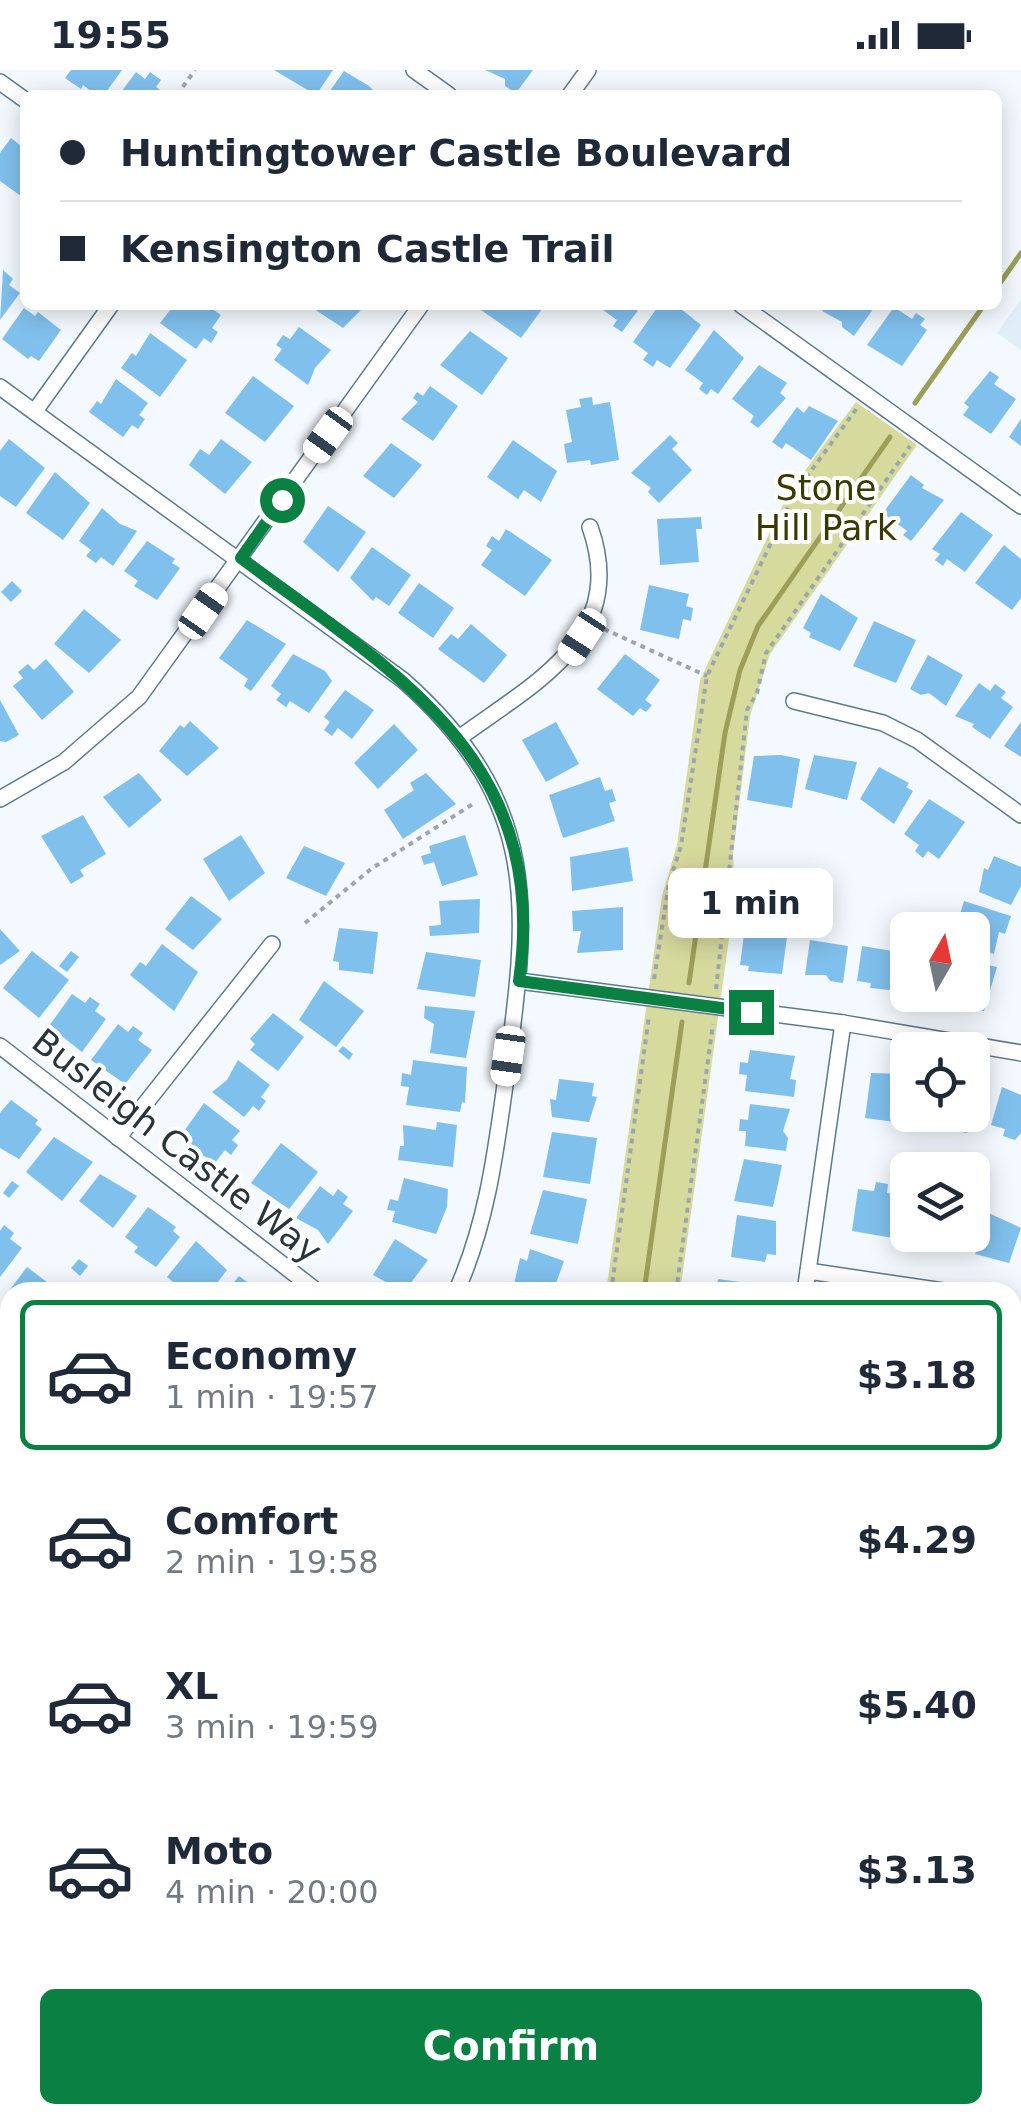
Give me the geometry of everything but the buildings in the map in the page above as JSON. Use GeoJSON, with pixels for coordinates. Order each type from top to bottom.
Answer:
{"type":"FeatureCollection","features":[{"type":"Feature","properties":{"kind":"street"},"geometry":{"type":"LineString","coordinates":[[414,70],[442,90]]}},
{"type":"Feature","properties":{"kind":"street"},"geometry":{"type":"LineString","coordinates":[[35,412],[107,310]]}},
{"type":"Feature","properties":{"kind":"street"},"geometry":{"type":"LineString","coordinates":[[0,799],[50,771],[112,725],[165,664],[417,310]]}},
{"type":"Feature","properties":{"kind":"street"},"geometry":{"type":"LineString","coordinates":[[748,310],[1021,506]]}},
{"type":"Feature","properties":{"kind":"street"},"geometry":{"type":"LineString","coordinates":[[0,386],[241,558],[403,680],[459,738],[487,782],[514,848],[523,923],[519,981],[486,1205],[459,1282]]}},
{"type":"Feature","properties":{"kind":"street"},"geometry":{"type":"LineString","coordinates":[[459,738],[571,655],[582,637],[598,589],[597,545],[590,527]]}},
{"type":"Feature","properties":{"kind":"street"},"geometry":{"type":"LineString","coordinates":[[794,700],[883,723],[917,740],[1021,816]]}},
{"type":"Feature","properties":{"kind":"street"},"geometry":{"type":"LineString","coordinates":[[118,1138],[272,944]]}},
{"type":"Feature","properties":{"kind":"street"},"geometry":{"type":"LineString","coordinates":[[519,981],[843,1023],[1021,1053]]}},
{"type":"Feature","properties":{"kind":"street"},"geometry":{"type":"LineString","coordinates":[[806,1282],[843,1023]]}},
{"type":"Feature","properties":{"kind":"street","name":"Busleigh Castle Way"},"geometry":{"type":"LineString","coordinates":[[0,1046],[305,1282]]}},
{"type":"Feature","properties":{"kind":"street"},"geometry":{"type":"LineString","coordinates":[[808,1271],[882,1282]]}},
{"type":"Feature","properties":{"kind":"path"},"geometry":{"type":"LineString","coordinates":[[654,978],[669,882],[681,846],[707,676],[758,579],[794,493],[857,408]]}},
{"type":"Feature","properties":{"kind":"path"},"geometry":{"type":"LineString","coordinates":[[604,630],[707,676]]}},
{"type":"Feature","properties":{"kind":"path"},"geometry":{"type":"LineString","coordinates":[[306,924],[371,869],[476,802]]}},
{"type":"Feature","properties":{"kind":"path"},"geometry":{"type":"LineString","coordinates":[[612,1282],[649,1016]]}},
{"type":"Feature","properties":{"kind":"path"},"geometry":{"type":"LineString","coordinates":[[677,1282],[714,1024]]}},
{"type":"Feature","properties":{"kind":"shaded area"},"geometry":{"type":"Polygon","coordinates":[[[1021,299],[1021,350],[997,333],[1021,299]]]}},
{"type":"Feature","properties":{"kind":"green space","name":"Stone Hill Park"},"geometry":{"type":"Polygon","coordinates":[[[856,402],[917,445],[770,654],[750,716],[733,854],[735,895],[681,1282],[607,1282],[662,896],[677,845],[700,680],[789,492],[856,402]]]}},
{"type":"Feature","properties":{"kind":"waterway"},"geometry":{"type":"LineString","coordinates":[[1002,280],[1021,253]]}},
{"type":"Feature","properties":{"kind":"waterway"},"geometry":{"type":"LineString","coordinates":[[915,403],[980,310]]}},
{"type":"Feature","properties":{"kind":"waterway"},"geometry":{"type":"LineString","coordinates":[[689,983],[725,733],[740,670],[758,626],[890,437]]}},
{"type":"Feature","properties":{"kind":"waterway"},"geometry":{"type":"LineString","coordinates":[[645,1282],[682,1022]]}},
{"type":"Feature","properties":{"kind":"route"},"geometry":{"type":"LineString","coordinates":[[282,500],[241,558],[433,706],[474,760],[514,848],[523,923],[519,981],[751,1012]]}}]}
